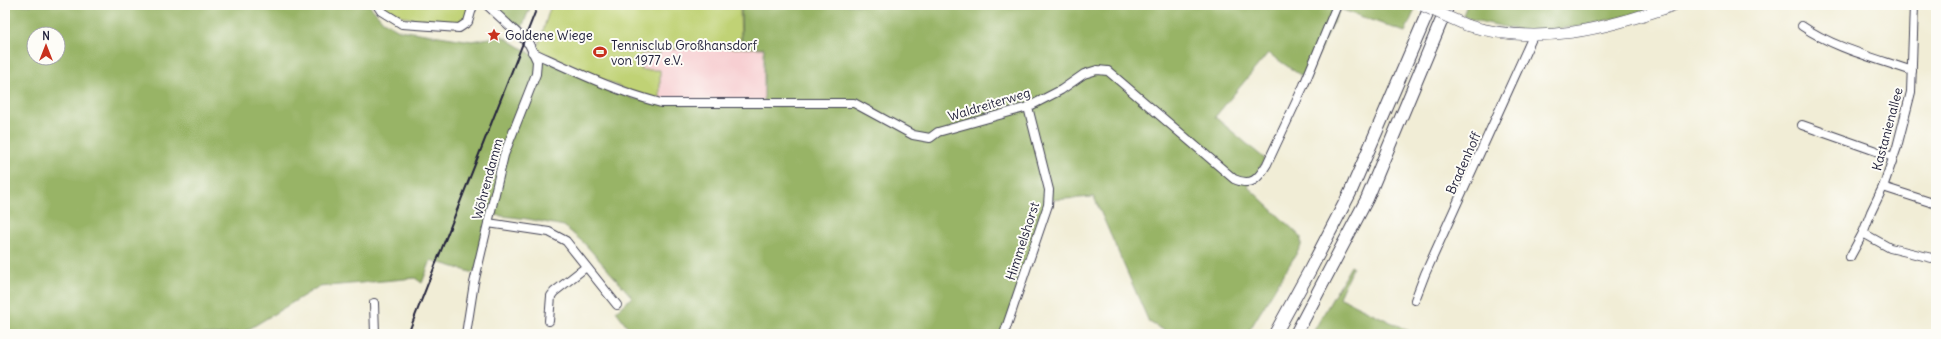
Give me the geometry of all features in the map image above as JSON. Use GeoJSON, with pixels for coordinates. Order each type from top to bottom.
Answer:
{"type":"FeatureCollection","features":[{"type":"Feature","properties":{"kind":"highway"},"geometry":{"type":"LineString","coordinates":[[1275,334],[1350,193],[1431,5]]}},
{"type":"Feature","properties":{"kind":"highway"},"geometry":{"type":"LineString","coordinates":[[1296,334],[1367,199],[1448,5]]}},
{"type":"Feature","properties":{"kind":"main road"},"geometry":{"type":"LineString","coordinates":[[1421,5],[1466,25],[1499,33],[1532,36],[1586,29],[1633,19],[1674,5]]}},
{"type":"Feature","properties":{"kind":"street"},"geometry":{"type":"LineString","coordinates":[[377,5],[381,11],[402,24],[459,28],[468,22],[473,5]]}},
{"type":"Feature","properties":{"kind":"street","name":"Wöhrendamm"},"geometry":{"type":"LineString","coordinates":[[466,334],[474,283],[504,155],[536,74],[537,61],[529,44],[522,35],[487,5]]}},
{"type":"Feature","properties":{"kind":"street","name":"Waldreiterweg"},"geometry":{"type":"LineString","coordinates":[[532,52],[587,78],[635,96],[661,103],[854,102],[913,135],[930,138],[938,132],[1028,107],[1061,90],[1084,74],[1097,70],[1108,71],[1234,179],[1243,183],[1252,181],[1260,175],[1267,164],[1304,85],[1337,5]]}},
{"type":"Feature","properties":{"kind":"street","name":"Kastanienallee"},"geometry":{"type":"LineString","coordinates":[[1850,258],[1864,233],[1871,212],[1883,188],[1897,147],[1911,92],[1914,5]]}},
{"type":"Feature","properties":{"kind":"street"},"geometry":{"type":"LineString","coordinates":[[1802,26],[1813,34],[1851,50],[1912,71]]}},
{"type":"Feature","properties":{"kind":"street","name":"Bradenhoff"},"geometry":{"type":"LineString","coordinates":[[1416,300],[1425,274],[1532,36]]}},
{"type":"Feature","properties":{"kind":"street","name":"Himmelshorst"},"geometry":{"type":"LineString","coordinates":[[1004,334],[1048,205],[1049,190],[1028,107]]}},
{"type":"Feature","properties":{"kind":"street"},"geometry":{"type":"LineString","coordinates":[[1802,125],[1893,157]]}},
{"type":"Feature","properties":{"kind":"street","name":"Kastanienallee"},"geometry":{"type":"LineString","coordinates":[[1883,188],[1936,204]]}},
{"type":"Feature","properties":{"kind":"street"},"geometry":{"type":"LineString","coordinates":[[488,223],[549,232],[558,235],[566,241],[617,305]]}},
{"type":"Feature","properties":{"kind":"street"},"geometry":{"type":"LineString","coordinates":[[1864,233],[1890,248],[1936,259]]}},
{"type":"Feature","properties":{"kind":"street"},"geometry":{"type":"LineString","coordinates":[[549,321],[551,296],[586,267]]}},
{"type":"Feature","properties":{"kind":"street"},"geometry":{"type":"LineString","coordinates":[[374,303],[375,334]]}},
{"type":"Feature","properties":{"kind":"shaded area"},"geometry":{"type":"Polygon","coordinates":[[[763,48],[764,100],[660,99],[660,70],[641,70],[642,54],[660,54],[660,49],[763,48]]]}},
{"type":"Feature","properties":{"kind":"green space"},"geometry":{"type":"Polygon","coordinates":[[[5,5],[369,5],[383,21],[399,30],[472,41],[502,36],[533,55],[634,99],[764,105],[764,48],[742,48],[741,5],[1417,5],[1405,32],[1340,9],[1306,79],[1268,53],[1215,117],[1265,159],[1248,187],[1301,237],[1301,246],[1247,334],[1171,334],[1149,322],[1094,197],[1050,200],[1003,334],[633,334],[616,311],[632,297],[584,243],[564,226],[528,219],[494,215],[474,273],[431,260],[422,283],[415,278],[318,287],[241,334],[5,334],[5,5]]]}},
{"type":"Feature","properties":{"kind":"green space"},"geometry":{"type":"Polygon","coordinates":[[[381,5],[469,5],[467,19],[458,23],[448,24],[404,17],[386,9],[381,5]]]}},
{"type":"Feature","properties":{"kind":"green space"},"geometry":{"type":"Polygon","coordinates":[[[494,5],[531,5],[521,30],[494,5]]]}},
{"type":"Feature","properties":{"kind":"green space","name":"Tennisclub Großhansdorf von 1977 e.V."},"geometry":{"type":"Polygon","coordinates":[[[551,5],[740,5],[741,48],[660,49],[660,54],[641,54],[641,70],[660,70],[660,99],[629,91],[537,50],[551,5]]]}},
{"type":"Feature","properties":{"kind":"green space"},"geometry":{"type":"Polygon","coordinates":[[[1467,5],[1656,5],[1634,14],[1578,27],[1522,31],[1470,19],[1463,15],[1467,5]]]}},
{"type":"Feature","properties":{"kind":"green space"},"geometry":{"type":"Polygon","coordinates":[[[1351,266],[1353,267],[1339,297],[1415,334],[1312,334],[1351,266]]]}},
{"type":"Feature","properties":{"kind":"railway"},"geometry":{"type":"LineString","coordinates":[[408,334],[538,5]]}},
{"type":"Feature","properties":{"kind":"place","name":"Goldene Wiege"},"geometry":{"type":"Point","coordinates":[494,35]}},
{"type":"Feature","properties":{"kind":"place","name":"Tennisclub Großhansdorf von 1977 e.V."},"geometry":{"type":"Point","coordinates":[600,52]}}]}
